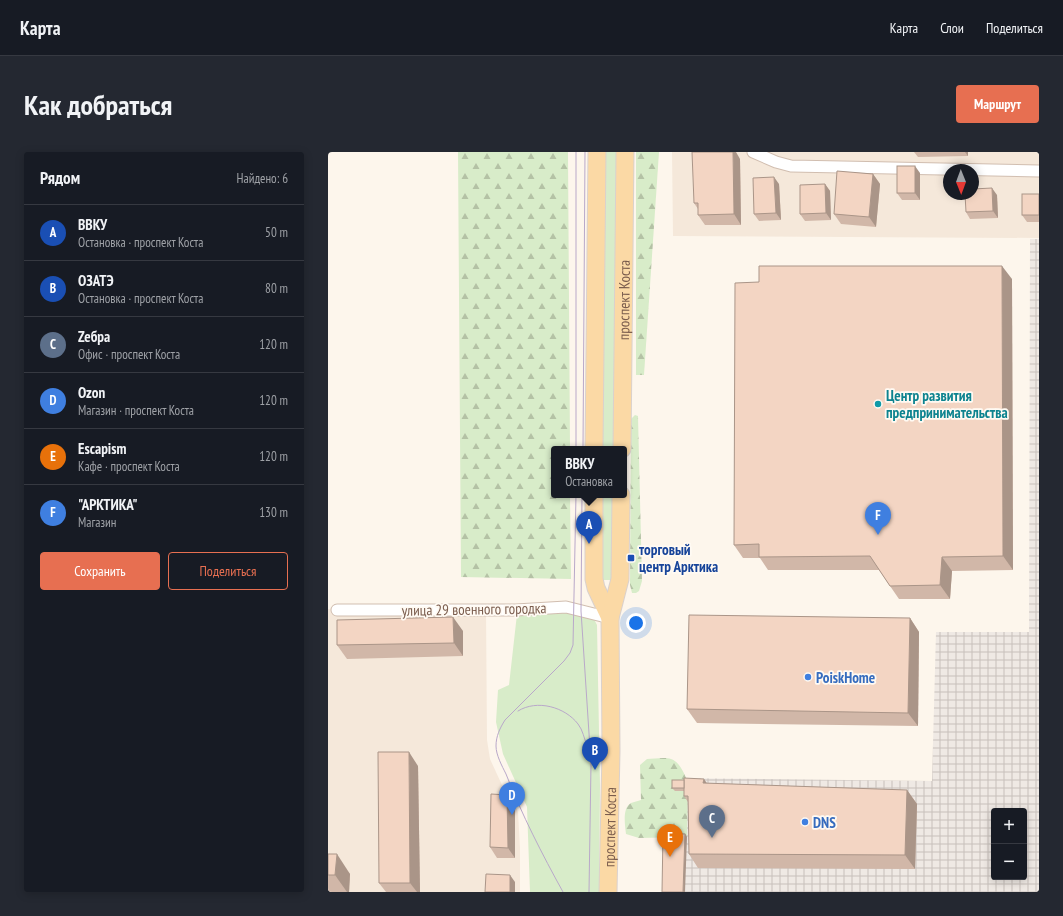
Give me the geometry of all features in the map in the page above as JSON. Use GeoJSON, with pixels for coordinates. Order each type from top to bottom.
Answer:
{"type":"FeatureCollection","features":[{"type":"Feature","properties":{"kind":"main road","name":"проспект Коста"},"geometry":{"type":"LineString","coordinates":[[594,446],[597,152]]}},
{"type":"Feature","properties":{"kind":"main road","name":"проспект Коста"},"geometry":{"type":"LineString","coordinates":[[622,446],[625,152]]}},
{"type":"Feature","properties":{"kind":"main road","name":"проспект Коста"},"geometry":{"type":"LineString","coordinates":[[594,498],[594,579],[596,588],[610,618]]}},
{"type":"Feature","properties":{"kind":"main road","name":"проспект Коста"},"geometry":{"type":"LineString","coordinates":[[608,892],[610,618],[620,579],[621,498]]}},
{"type":"Feature","properties":{"kind":"street"},"geometry":{"type":"LineString","coordinates":[[754,152],[776,162],[791,166],[1039,171]]}},
{"type":"Feature","properties":{"kind":"street","name":"улица 29 военного городка"},"geometry":{"type":"LineString","coordinates":[[337,610],[510,610],[566,607],[610,618]]}},
{"type":"Feature","properties":{"kind":"shaded area"},"geometry":{"type":"Polygon","coordinates":[[[672,152],[1039,152],[1039,238],[673,236],[672,152]]]}},
{"type":"Feature","properties":{"kind":"shaded area"},"geometry":{"type":"Polygon","coordinates":[[[1030,239],[1039,239],[1039,892],[668,892],[668,778],[932,781],[936,632],[1029,632],[1030,239]]]}},
{"type":"Feature","properties":{"kind":"shaded area"},"geometry":{"type":"Polygon","coordinates":[[[328,609],[486,610],[487,740],[490,759],[502,785],[518,812],[520,892],[328,892],[328,609]]]}},
{"type":"Feature","properties":{"kind":"green space"},"geometry":{"type":"Polygon","coordinates":[[[458,152],[568,152],[570,446],[551,446],[551,498],[570,498],[571,579],[461,577],[458,152]]]}},
{"type":"Feature","properties":{"kind":"green space"},"geometry":{"type":"Polygon","coordinates":[[[604,152],[619,152],[614,446],[601,446],[604,152]]]}},
{"type":"Feature","properties":{"kind":"green space"},"geometry":{"type":"Polygon","coordinates":[[[636,152],[659,152],[644,375],[636,375],[636,152]]]}},
{"type":"Feature","properties":{"kind":"green space"},"geometry":{"type":"Polygon","coordinates":[[[635,415],[638,416],[642,581],[639,591],[632,593],[630,585],[631,419],[635,415]]]}},
{"type":"Feature","properties":{"kind":"green space"},"geometry":{"type":"Polygon","coordinates":[[[601,498],[613,498],[612,580],[600,580],[601,498]]]}},
{"type":"Feature","properties":{"kind":"green space"},"geometry":{"type":"Polygon","coordinates":[[[562,611],[594,619],[597,625],[600,785],[599,892],[530,892],[527,807],[503,754],[496,722],[498,690],[509,685],[517,614],[562,611]]]}},
{"type":"Feature","properties":{"kind":"green space"},"geometry":{"type":"Polygon","coordinates":[[[647,759],[671,759],[680,766],[684,773],[688,783],[675,791],[688,791],[687,837],[639,838],[626,834],[626,809],[631,803],[641,800],[640,765],[647,759]]]}},
{"type":"Feature","properties":{"kind":"building"},"geometry":{"type":"Polygon","coordinates":[[[692,152],[733,152],[734,214],[698,215],[698,203],[694,203],[692,152]]]}},
{"type":"Feature","properties":{"kind":"building"},"geometry":{"type":"Polygon","coordinates":[[[897,166],[915,166],[915,193],[897,193],[897,166]]]}},
{"type":"Feature","properties":{"kind":"building"},"geometry":{"type":"Polygon","coordinates":[[[837,171],[873,174],[869,217],[834,214],[837,171]]]}},
{"type":"Feature","properties":{"kind":"building"},"geometry":{"type":"Polygon","coordinates":[[[774,177],[776,213],[754,214],[753,178],[774,177]]]}},
{"type":"Feature","properties":{"kind":"building"},"geometry":{"type":"Polygon","coordinates":[[[825,184],[826,213],[800,214],[800,185],[825,184]]]}},
{"type":"Feature","properties":{"kind":"building"},"geometry":{"type":"Polygon","coordinates":[[[992,188],[993,211],[966,212],[965,200],[979,200],[979,189],[992,188]]]}},
{"type":"Feature","properties":{"kind":"building"},"geometry":{"type":"Polygon","coordinates":[[[1022,194],[1039,194],[1039,215],[1022,215],[1022,194]]]}},
{"type":"Feature","properties":{"kind":"building","name":"Центр развития предпринимательства"},"geometry":{"type":"Polygon","coordinates":[[[759,266],[1002,266],[1003,556],[942,557],[940,585],[890,586],[870,556],[759,557],[759,544],[734,545],[735,283],[759,282],[759,266]]]}},
{"type":"Feature","properties":{"kind":"building","name":"PoiskHome"},"geometry":{"type":"Polygon","coordinates":[[[689,615],[910,618],[908,713],[687,709],[689,615]]]}},
{"type":"Feature","properties":{"kind":"building"},"geometry":{"type":"Polygon","coordinates":[[[453,617],[454,643],[337,645],[337,620],[453,617]]]}},
{"type":"Feature","properties":{"kind":"building"},"geometry":{"type":"Polygon","coordinates":[[[378,752],[409,752],[410,883],[379,883],[378,752]]]}},
{"type":"Feature","properties":{"kind":"building"},"geometry":{"type":"Polygon","coordinates":[[[684,778],[704,779],[703,783],[907,790],[905,855],[689,854],[688,796],[684,796],[684,778]]]}},
{"type":"Feature","properties":{"kind":"building"},"geometry":{"type":"Polygon","coordinates":[[[672,780],[684,780],[684,788],[672,788],[672,780]]]}},
{"type":"Feature","properties":{"kind":"building"},"geometry":{"type":"Polygon","coordinates":[[[491,794],[507,795],[508,848],[490,847],[491,794]]]}},
{"type":"Feature","properties":{"kind":"building"},"geometry":{"type":"Polygon","coordinates":[[[663,833],[685,834],[683,892],[662,892],[663,833]]]}},
{"type":"Feature","properties":{"kind":"building"},"geometry":{"type":"Polygon","coordinates":[[[328,854],[337,854],[335,875],[328,875],[328,854]]]}},
{"type":"Feature","properties":{"kind":"building"},"geometry":{"type":"Polygon","coordinates":[[[486,874],[510,875],[510,892],[485,892],[486,874]]]}},
{"type":"Feature","properties":{"kind":"tram line"},"geometry":{"type":"LineString","coordinates":[[576,152],[576,446]]}},
{"type":"Feature","properties":{"kind":"tram line"},"geometry":{"type":"LineString","coordinates":[[583,446],[585,152]]}},
{"type":"Feature","properties":{"kind":"tram line"},"geometry":{"type":"LineString","coordinates":[[563,892],[540,849],[512,789],[497,753],[496,746],[501,726],[505,720],[564,661],[570,653],[573,645],[576,498]]}},
{"type":"Feature","properties":{"kind":"tram line"},"geometry":{"type":"LineString","coordinates":[[582,498],[581,611],[591,764],[589,892]]}},
{"type":"Feature","properties":{"kind":"tram line"},"geometry":{"type":"LineString","coordinates":[[518,711],[526,707],[542,705],[558,709],[566,713],[578,724],[587,745]]}},
{"type":"Feature","properties":{"kind":"place","name":"Центр развития предпринимательства"},"geometry":{"type":"Point","coordinates":[878,404]}},
{"type":"Feature","properties":{"kind":"place","name":"\"АРКТИКА\""},"geometry":{"type":"Point","coordinates":[878,535]}},
{"type":"Feature","properties":{"kind":"place","name":"ВВКУ"},"geometry":{"type":"Point","coordinates":[589,544]}},
{"type":"Feature","properties":{"kind":"place","name":"торговый центр Арктика"},"geometry":{"type":"Point","coordinates":[631,558]}},
{"type":"Feature","properties":{"kind":"place","name":"PoiskHome"},"geometry":{"type":"Point","coordinates":[808,677]}},
{"type":"Feature","properties":{"kind":"place","name":"ОЗАТЭ"},"geometry":{"type":"Point","coordinates":[595,770]}},
{"type":"Feature","properties":{"kind":"place","name":"Ozon"},"geometry":{"type":"Point","coordinates":[512,815]}},
{"type":"Feature","properties":{"kind":"place","name":"DNS"},"geometry":{"type":"Point","coordinates":[805,822]}},
{"type":"Feature","properties":{"kind":"place","name":"Zeбра"},"geometry":{"type":"Point","coordinates":[712,838]}},
{"type":"Feature","properties":{"kind":"place","name":"Escapism"},"geometry":{"type":"Point","coordinates":[670,857]}}]}
